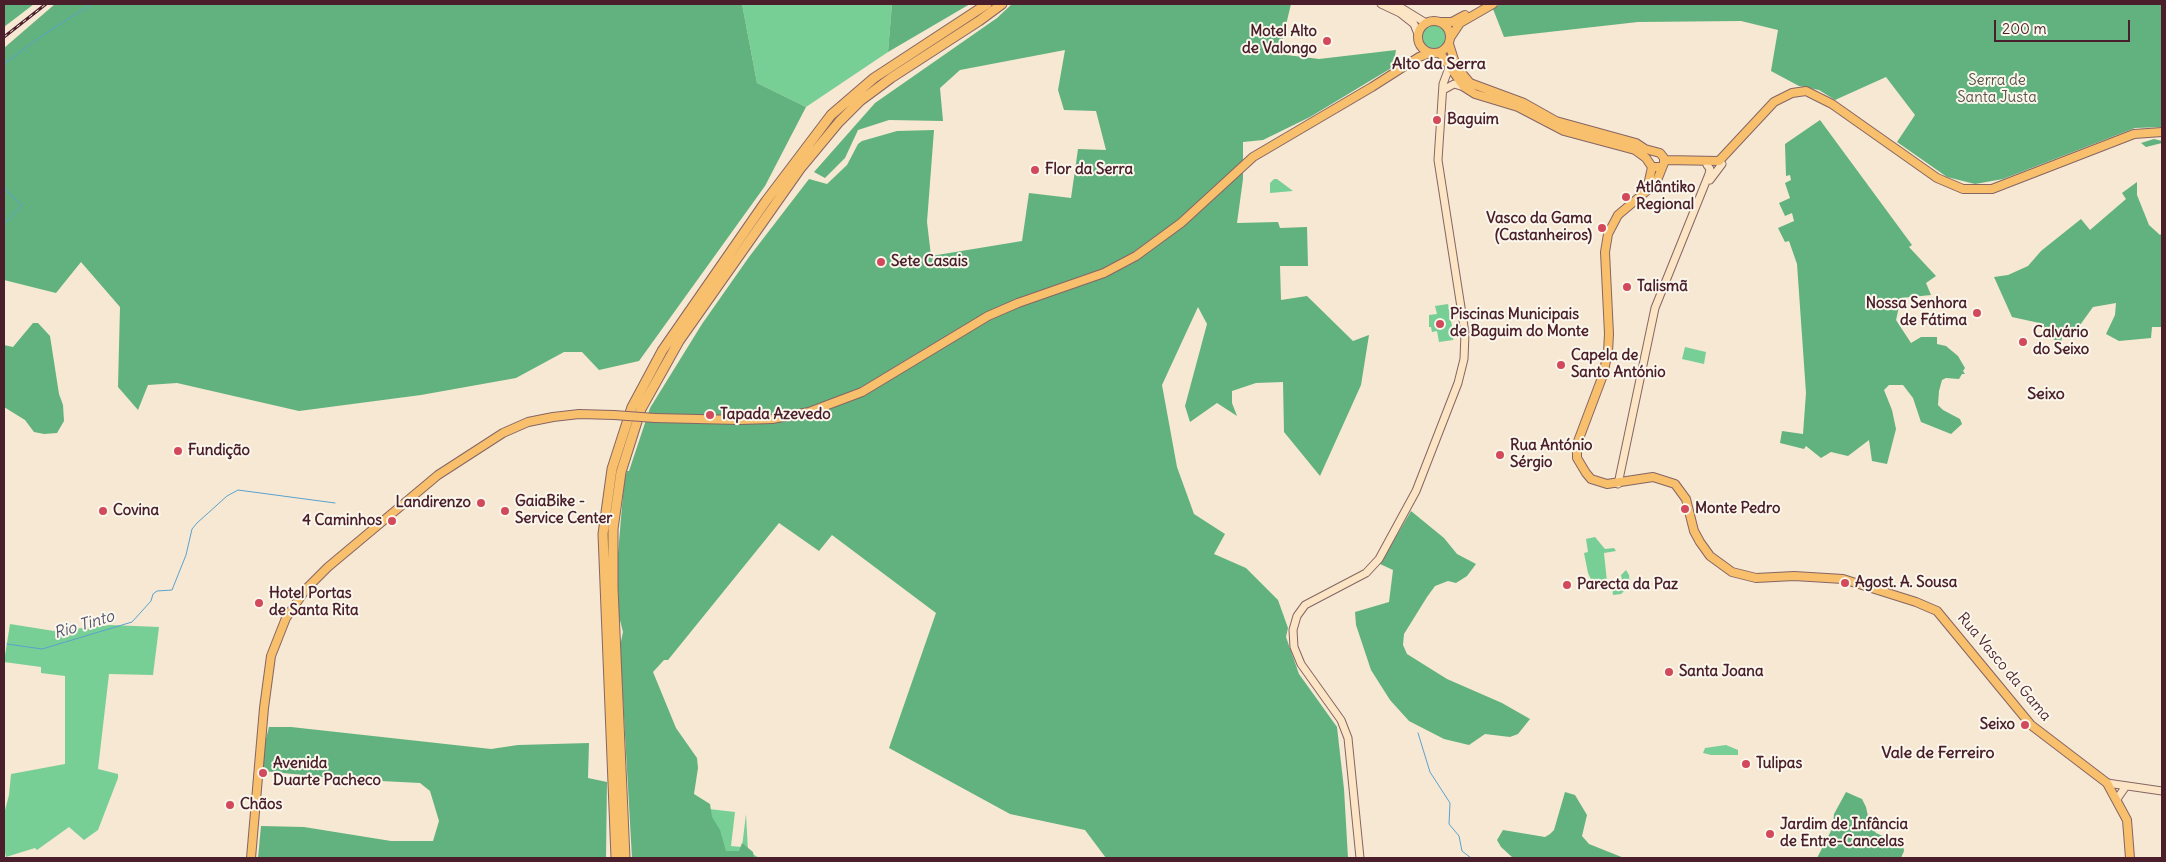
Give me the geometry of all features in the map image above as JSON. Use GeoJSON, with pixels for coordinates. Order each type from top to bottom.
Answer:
{"type":"FeatureCollection","features":[{"type":"Feature","properties":{"kind":"highway"},"geometry":{"type":"LineString","coordinates":[[616,858],[604,534],[612,469],[632,407],[649,372],[673,335],[766,201],[825,123],[874,78],[987,4]]}},
{"type":"Feature","properties":{"kind":"highway"},"geometry":{"type":"LineString","coordinates":[[624,858],[613,588],[613,529],[621,472],[641,408],[679,342],[800,169],[839,122],[860,102],[891,78],[1002,4]]}},
{"type":"Feature","properties":{"kind":"main road"},"geometry":{"type":"LineString","coordinates":[[1397,70],[1415,52],[1418,37],[1426,24],[1432,21],[1452,22],[1484,4]]}},
{"type":"Feature","properties":{"kind":"main road"},"geometry":{"type":"LineString","coordinates":[[1440,53],[1450,41],[1460,23],[1493,4]]}},
{"type":"Feature","properties":{"kind":"main road"},"geometry":{"type":"LineString","coordinates":[[1441,22],[1448,29],[1452,69],[1466,80],[1476,86],[1524,103],[1556,121],[1636,143],[1662,154],[1663,164]]}},
{"type":"Feature","properties":{"kind":"main road"},"geometry":{"type":"LineString","coordinates":[[1418,37],[1422,48],[1430,53]]}},
{"type":"Feature","properties":{"kind":"main road"},"geometry":{"type":"LineString","coordinates":[[251,858],[264,700],[271,656],[286,618],[306,589],[328,567],[438,476],[497,436],[528,422],[579,414],[655,418],[772,419],[838,403],[892,375],[988,316],[1104,273],[1136,256],[1181,222],[1253,157],[1419,57],[1430,53],[1440,53]]}},
{"type":"Feature","properties":{"kind":"main road"},"geometry":{"type":"LineString","coordinates":[[1440,53],[1464,87],[1475,94],[1531,113],[1564,131],[1635,150],[1650,164],[1707,166],[1722,164],[1774,102],[1792,93],[1806,91],[1832,104],[1937,178],[1951,185],[1976,190],[1992,189],[2134,134],[2162,132]]}},
{"type":"Feature","properties":{"kind":"main road"},"geometry":{"type":"LineString","coordinates":[[1663,164],[1719,161],[1738,144]]}},
{"type":"Feature","properties":{"kind":"main road"},"geometry":{"type":"LineString","coordinates":[[1646,192],[1650,156],[1656,152]]}},
{"type":"Feature","properties":{"kind":"main road","name":"Rua Vasco da Gama"},"geometry":{"type":"LineString","coordinates":[[1663,164],[1656,183],[1618,215],[1608,234],[1605,252],[1609,334],[1608,352],[1600,384],[1577,444],[1577,458],[1586,473],[1600,483],[1618,484],[1653,476],[1666,479],[1679,486],[1686,499],[1694,531],[1700,542],[1710,556],[1732,572],[1756,578],[1794,576],[1843,579],[1916,602],[1937,611],[1944,617],[2031,725],[2107,783],[2127,820],[2130,858]]}},
{"type":"Feature","properties":{"kind":"street"},"geometry":{"type":"LineString","coordinates":[[1381,4],[1400,13],[1414,24],[1418,37]]}},
{"type":"Feature","properties":{"kind":"street"},"geometry":{"type":"LineString","coordinates":[[1395,4],[1426,24]]}},
{"type":"Feature","properties":{"kind":"street"},"geometry":{"type":"LineString","coordinates":[[1360,858],[1348,738],[1341,720],[1301,664],[1294,647],[1293,630],[1297,616],[1310,602],[1362,576],[1372,568],[1416,491],[1456,391],[1464,358],[1462,312],[1438,170],[1443,90],[1452,69]]}},
{"type":"Feature","properties":{"kind":"street"},"geometry":{"type":"LineString","coordinates":[[1443,90],[1454,84],[1464,87]]}},
{"type":"Feature","properties":{"kind":"street"},"geometry":{"type":"LineString","coordinates":[[1703,188],[1722,164]]}},
{"type":"Feature","properties":{"kind":"street"},"geometry":{"type":"LineString","coordinates":[[1618,484],[1655,308],[1710,169],[1707,166]]}},
{"type":"Feature","properties":{"kind":"street"},"geometry":{"type":"LineString","coordinates":[[2107,783],[2162,791]]}},
{"type":"Feature","properties":{"kind":"street"},"geometry":{"type":"LineString","coordinates":[[2117,799],[2126,786]]}},
{"type":"Feature","properties":{"kind":"green space"},"geometry":{"type":"Polygon","coordinates":[[[4,4],[34,4],[4,27],[4,4]]]}},
{"type":"Feature","properties":{"kind":"green space"},"geometry":{"type":"Polygon","coordinates":[[[55,4],[742,4],[757,83],[806,107],[765,186],[639,361],[599,370],[582,352],[564,352],[516,378],[421,395],[299,411],[177,383],[148,385],[138,410],[118,387],[120,307],[81,262],[56,293],[4,280],[4,48],[55,4]]]}},
{"type":"Feature","properties":{"kind":"green space"},"geometry":{"type":"Polygon","coordinates":[[[742,4],[892,4],[888,52],[806,107],[757,83],[742,4]]]}},
{"type":"Feature","properties":{"kind":"green space"},"geometry":{"type":"Polygon","coordinates":[[[892,4],[970,4],[888,52],[892,4]]]}},
{"type":"Feature","properties":{"kind":"green space"},"geometry":{"type":"Polygon","coordinates":[[[1012,4],[1291,4],[1279,54],[1319,59],[1396,50],[1393,67],[1310,117],[1263,140],[1243,142],[1243,179],[1237,223],[1278,222],[1280,228],[1307,227],[1308,266],[1280,266],[1281,300],[1307,296],[1353,341],[1369,335],[1361,385],[1320,476],[1284,432],[1283,382],[1256,383],[1232,391],[1232,403],[1237,416],[1217,403],[1190,422],[1185,406],[1207,324],[1198,307],[1162,385],[1177,467],[1194,514],[1225,534],[1214,554],[1246,568],[1278,600],[1288,628],[1286,637],[1299,674],[1337,727],[1344,789],[1348,858],[1106,858],[1085,830],[1010,814],[889,748],[936,613],[832,535],[819,551],[779,523],[668,660],[664,660],[653,672],[676,728],[697,758],[698,768],[694,794],[710,804],[712,817],[720,830],[726,851],[739,851],[742,843],[753,852],[754,858],[632,858],[620,646],[623,632],[619,616],[617,566],[624,482],[650,408],[702,324],[749,257],[809,179],[827,184],[847,165],[858,144],[862,141],[897,131],[934,130],[927,222],[931,256],[1022,241],[1029,193],[1071,198],[1078,149],[1106,150],[1096,111],[1064,110],[1058,90],[1065,50],[960,70],[940,88],[943,121],[889,120],[858,130],[845,158],[825,178],[814,172],[875,103],[997,18],[1012,4]]]}},
{"type":"Feature","properties":{"kind":"green space","name":"Serra de Santa Justa"},"geometry":{"type":"Polygon","coordinates":[[[1500,4],[2162,4],[2162,127],[2135,128],[2003,179],[1975,184],[1947,177],[1897,142],[1915,115],[1886,77],[1835,100],[1819,90],[1799,86],[1771,71],[1778,30],[1741,21],[1638,22],[1504,37],[1493,9],[1500,4]]]}},
{"type":"Feature","properties":{"kind":"green space"},"geometry":{"type":"Polygon","coordinates":[[[1434,24],[1444,27],[1447,37],[1444,47],[1434,50],[1424,47],[1421,37],[1424,27],[1434,24]]]}},
{"type":"Feature","properties":{"kind":"green space"},"geometry":{"type":"Polygon","coordinates":[[[1820,120],[1912,245],[1909,247],[1936,276],[1926,283],[1931,295],[1901,298],[1896,320],[1911,343],[1921,337],[1937,337],[1937,344],[1946,346],[1958,356],[1965,368],[1963,371],[1965,374],[1962,374],[1959,379],[1946,378],[1942,380],[1939,391],[1938,405],[1943,410],[1960,419],[1962,424],[1951,434],[1921,422],[1913,398],[1903,385],[1889,385],[1884,390],[1892,410],[1896,429],[1887,464],[1872,461],[1869,440],[1848,456],[1831,452],[1821,458],[1806,446],[1804,449],[1780,443],[1782,431],[1803,434],[1806,393],[1797,264],[1789,241],[1785,242],[1778,228],[1794,221],[1792,213],[1785,216],[1779,203],[1790,198],[1785,183],[1791,180],[1790,175],[1786,176],[1785,144],[1820,120]]]}},
{"type":"Feature","properties":{"kind":"green space"},"geometry":{"type":"Polygon","coordinates":[[[2154,139],[2162,141],[2162,143],[2146,147],[2141,143],[2154,139]]]}},
{"type":"Feature","properties":{"kind":"green space"},"geometry":{"type":"Polygon","coordinates":[[[1277,179],[1293,191],[1270,193],[1270,183],[1277,179]]]}},
{"type":"Feature","properties":{"kind":"green space"},"geometry":{"type":"Polygon","coordinates":[[[2137,182],[2137,195],[2149,225],[2160,235],[2162,233],[2162,327],[2152,327],[2151,338],[2119,341],[2106,334],[2115,315],[2116,303],[2093,307],[2080,325],[2062,337],[2061,343],[2043,334],[2044,324],[2012,317],[1994,277],[2008,275],[2028,266],[2041,251],[2081,219],[2090,230],[2126,199],[2122,193],[2137,182]]]}},
{"type":"Feature","properties":{"kind":"green space","name":"Piscinas Municipais de Baguim do Monte"},"geometry":{"type":"Polygon","coordinates":[[[1448,304],[1454,337],[1453,340],[1439,342],[1437,331],[1432,332],[1431,327],[1429,327],[1429,315],[1437,314],[1435,306],[1448,304]]]}},
{"type":"Feature","properties":{"kind":"green space"},"geometry":{"type":"Polygon","coordinates":[[[33,323],[38,323],[50,336],[59,394],[63,405],[64,421],[57,433],[44,434],[34,432],[25,420],[4,407],[4,345],[13,347],[33,323]]]}},
{"type":"Feature","properties":{"kind":"green space"},"geometry":{"type":"Polygon","coordinates":[[[1685,347],[1706,352],[1704,364],[1682,359],[1685,347]]]}},
{"type":"Feature","properties":{"kind":"green space"},"geometry":{"type":"Polygon","coordinates":[[[1411,511],[1444,538],[1457,554],[1476,564],[1467,576],[1456,583],[1448,581],[1435,586],[1404,634],[1403,645],[1407,654],[1447,679],[1502,703],[1530,719],[1518,734],[1510,737],[1485,734],[1469,745],[1444,739],[1409,721],[1390,700],[1371,670],[1356,625],[1355,612],[1389,602],[1393,570],[1380,564],[1411,511]]]}},
{"type":"Feature","properties":{"kind":"green space"},"geometry":{"type":"Polygon","coordinates":[[[1595,537],[1605,549],[1614,548],[1616,551],[1604,553],[1607,582],[1593,584],[1588,573],[1584,553],[1588,552],[1586,539],[1595,537]]]}},
{"type":"Feature","properties":{"kind":"green space"},"geometry":{"type":"Polygon","coordinates":[[[1626,570],[1629,575],[1630,586],[1621,594],[1613,595],[1612,587],[1623,585],[1621,575],[1626,570]]]}},
{"type":"Feature","properties":{"kind":"green space"},"geometry":{"type":"Polygon","coordinates":[[[10,624],[54,631],[110,625],[159,627],[153,675],[109,674],[98,769],[118,774],[118,778],[98,830],[84,840],[69,827],[37,850],[35,848],[6,857],[4,848],[4,814],[9,795],[11,774],[65,764],[65,676],[41,673],[41,667],[4,662],[10,624]]]}},
{"type":"Feature","properties":{"kind":"green space"},"geometry":{"type":"Polygon","coordinates":[[[269,727],[291,727],[491,749],[518,745],[589,743],[588,778],[607,782],[606,858],[258,858],[261,826],[304,827],[391,841],[433,841],[439,821],[430,791],[420,783],[343,779],[263,771],[264,747],[269,727]]]}},
{"type":"Feature","properties":{"kind":"green space"},"geometry":{"type":"Polygon","coordinates":[[[1726,745],[1738,750],[1738,755],[1711,755],[1703,753],[1705,748],[1726,745]]]}},
{"type":"Feature","properties":{"kind":"green space"},"geometry":{"type":"Polygon","coordinates":[[[1565,792],[1575,795],[1587,815],[1582,836],[1589,844],[1624,858],[1513,858],[1501,847],[1497,840],[1503,830],[1545,837],[1550,834],[1554,830],[1565,792]]]}},
{"type":"Feature","properties":{"kind":"green space"},"geometry":{"type":"Polygon","coordinates":[[[1846,792],[1862,799],[1870,825],[1876,833],[1903,845],[1904,851],[1901,858],[1817,858],[1833,827],[1834,814],[1846,792]]]}},
{"type":"Feature","properties":{"kind":"green space"},"geometry":{"type":"Polygon","coordinates":[[[691,807],[735,812],[731,846],[742,847],[746,814],[748,851],[759,858],[681,858],[691,807]]]}},
{"type":"Feature","properties":{"kind":"waterway"},"geometry":{"type":"LineString","coordinates":[[4,64],[43,35],[92,4]]}},
{"type":"Feature","properties":{"kind":"waterway"},"geometry":{"type":"LineString","coordinates":[[4,181],[5,190],[22,205],[4,224]]}},
{"type":"Feature","properties":{"kind":"waterway","name":"Rio Tinto"},"geometry":{"type":"LineString","coordinates":[[7,644],[42,649],[132,622],[151,601],[153,594],[157,591],[172,590],[186,555],[192,529],[227,496],[238,490],[335,503]]}},
{"type":"Feature","properties":{"kind":"waterway"},"geometry":{"type":"LineString","coordinates":[[1418,733],[1430,772],[1450,803],[1449,824],[1459,836],[1462,851],[1471,858]]}},
{"type":"Feature","properties":{"kind":"railway"},"geometry":{"type":"LineString","coordinates":[[4,37],[46,4]]}},
{"type":"Feature","properties":{"kind":"place","name":"Motel Alto de Valongo"},"geometry":{"type":"Point","coordinates":[1327,41]}},
{"type":"Feature","properties":{"kind":"place","name":"Baguim"},"geometry":{"type":"Point","coordinates":[1437,120]}},
{"type":"Feature","properties":{"kind":"place","name":"Flor da Serra"},"geometry":{"type":"Point","coordinates":[1035,170]}},
{"type":"Feature","properties":{"kind":"place","name":"Atlântiko Regional"},"geometry":{"type":"Point","coordinates":[1626,197]}},
{"type":"Feature","properties":{"kind":"place","name":"Vasco da Gama (Castanheiros)"},"geometry":{"type":"Point","coordinates":[1602,228]}},
{"type":"Feature","properties":{"kind":"place","name":"Sete Casais"},"geometry":{"type":"Point","coordinates":[881,262]}},
{"type":"Feature","properties":{"kind":"place","name":"Talismã"},"geometry":{"type":"Point","coordinates":[1627,287]}},
{"type":"Feature","properties":{"kind":"place","name":"Nossa Senhora de Fátima"},"geometry":{"type":"Point","coordinates":[1977,313]}},
{"type":"Feature","properties":{"kind":"place","name":"Piscinas Municipais de Baguim do Monte"},"geometry":{"type":"Point","coordinates":[1440,324]}},
{"type":"Feature","properties":{"kind":"place","name":"Calvário do Seixo"},"geometry":{"type":"Point","coordinates":[2023,342]}},
{"type":"Feature","properties":{"kind":"place","name":"Capela de Santo António"},"geometry":{"type":"Point","coordinates":[1561,365]}},
{"type":"Feature","properties":{"kind":"place","name":"Tapada Azevedo"},"geometry":{"type":"Point","coordinates":[710,415]}},
{"type":"Feature","properties":{"kind":"place","name":"Fundição"},"geometry":{"type":"Point","coordinates":[178,451]}},
{"type":"Feature","properties":{"kind":"place","name":"Rua António Sérgio"},"geometry":{"type":"Point","coordinates":[1500,455]}},
{"type":"Feature","properties":{"kind":"place","name":"Landirenzo"},"geometry":{"type":"Point","coordinates":[481,503]}},
{"type":"Feature","properties":{"kind":"place","name":"Monte Pedro"},"geometry":{"type":"Point","coordinates":[1685,509]}},
{"type":"Feature","properties":{"kind":"place","name":"Covina"},"geometry":{"type":"Point","coordinates":[103,511]}},
{"type":"Feature","properties":{"kind":"place","name":"GaiaBike - Service Center"},"geometry":{"type":"Point","coordinates":[505,511]}},
{"type":"Feature","properties":{"kind":"place","name":"4 Caminhos"},"geometry":{"type":"Point","coordinates":[392,521]}},
{"type":"Feature","properties":{"kind":"place","name":"Agost. A. Sousa"},"geometry":{"type":"Point","coordinates":[1845,583]}},
{"type":"Feature","properties":{"kind":"place","name":"Parecta da Paz"},"geometry":{"type":"Point","coordinates":[1567,585]}},
{"type":"Feature","properties":{"kind":"place","name":"Hotel Portas de Santa Rita"},"geometry":{"type":"Point","coordinates":[259,603]}},
{"type":"Feature","properties":{"kind":"place","name":"Santa Joana"},"geometry":{"type":"Point","coordinates":[1669,672]}},
{"type":"Feature","properties":{"kind":"place","name":"Seixo"},"geometry":{"type":"Point","coordinates":[2025,725]}},
{"type":"Feature","properties":{"kind":"place","name":"Tulipas"},"geometry":{"type":"Point","coordinates":[1746,764]}},
{"type":"Feature","properties":{"kind":"place","name":"Avenida Duarte Pacheco"},"geometry":{"type":"Point","coordinates":[263,773]}},
{"type":"Feature","properties":{"kind":"place","name":"Chãos"},"geometry":{"type":"Point","coordinates":[230,805]}},
{"type":"Feature","properties":{"kind":"place","name":"Jardim de Infância de Entre-Cancelas"},"geometry":{"type":"Point","coordinates":[1770,834]}},
{"type":"Feature","properties":{"kind":"district","name":"Alto da Serra"},"geometry":{"type":"Point","coordinates":[1439,64]}},
{"type":"Feature","properties":{"kind":"district","name":"Seixo"},"geometry":{"type":"Point","coordinates":[2046,394]}},
{"type":"Feature","properties":{"kind":"district","name":"Vale de Ferreiro"},"geometry":{"type":"Point","coordinates":[1938,753]}}]}
